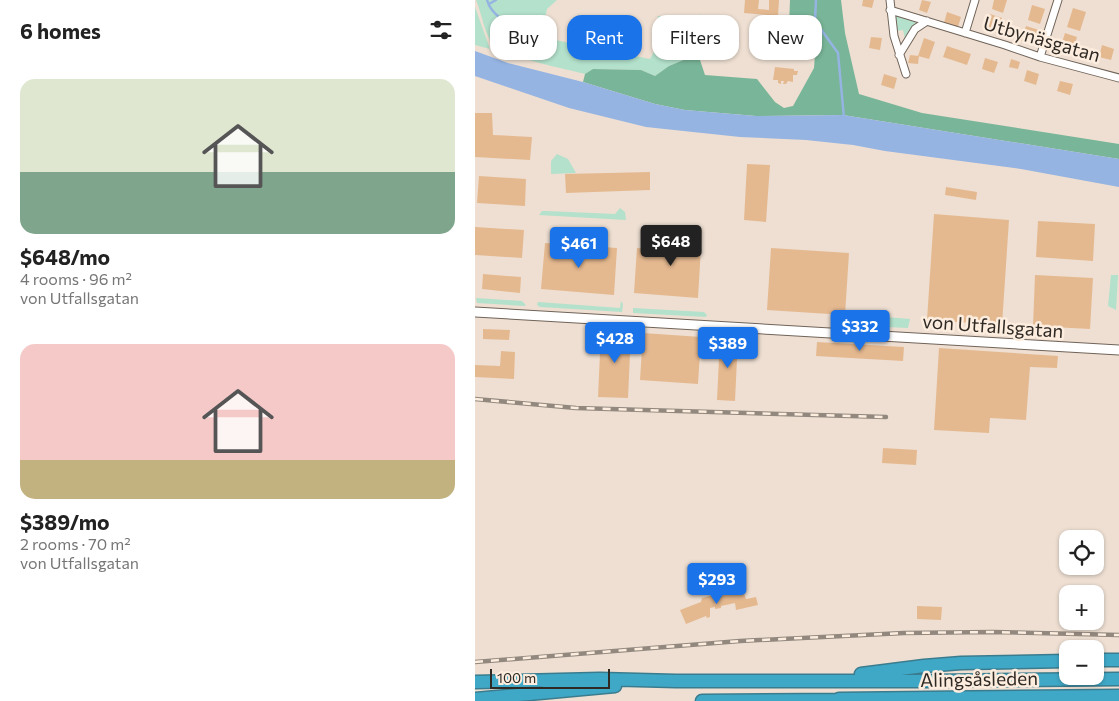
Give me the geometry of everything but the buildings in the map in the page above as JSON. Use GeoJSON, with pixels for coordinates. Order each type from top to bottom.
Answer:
{"type":"FeatureCollection","features":[{"type":"Feature","properties":{"kind":"highway"},"geometry":{"type":"LineString","coordinates":[[1104,660],[1119,660]]}},
{"type":"Feature","properties":{"kind":"highway"},"geometry":{"type":"LineString","coordinates":[[814,681],[924,666],[961,663],[1059,661]]}},
{"type":"Feature","properties":{"kind":"highway"},"geometry":{"type":"LineString","coordinates":[[475,682],[600,679],[814,681],[1119,679]]}},
{"type":"Feature","properties":{"kind":"highway"},"geometry":{"type":"LineString","coordinates":[[475,699],[668,681]]}},
{"type":"Feature","properties":{"kind":"highway","name":"Alingsåsleden"},"geometry":{"type":"LineString","coordinates":[[702,701],[1119,696]]}},
{"type":"Feature","properties":{"kind":"street"},"geometry":{"type":"LineString","coordinates":[[889,0],[894,36],[906,74]]}},
{"type":"Feature","properties":{"kind":"street"},"geometry":{"type":"LineString","coordinates":[[965,33],[975,0]]}},
{"type":"Feature","properties":{"kind":"street"},"geometry":{"type":"LineString","coordinates":[[1040,57],[1058,0]]}},
{"type":"Feature","properties":{"kind":"street","name":"Utbynäsgatan"},"geometry":{"type":"LineString","coordinates":[[890,10],[1040,57],[1119,78]]}},
{"type":"Feature","properties":{"kind":"street"},"geometry":{"type":"LineString","coordinates":[[899,55],[915,29],[927,21]]}},
{"type":"Feature","properties":{"kind":"street","name":"von Utfallsgatan"},"geometry":{"type":"LineString","coordinates":[[475,312],[1119,350]]}},
{"type":"Feature","properties":{"kind":"green space"},"geometry":{"type":"Polygon","coordinates":[[[476,0],[557,0],[547,9],[546,15],[490,15],[490,40],[476,0]]]}},
{"type":"Feature","properties":{"kind":"green space"},"geometry":{"type":"Polygon","coordinates":[[[790,0],[841,0],[845,33],[859,94],[922,113],[1119,144],[1119,159],[843,115],[756,116],[685,110],[655,104],[583,82],[585,74],[593,69],[641,70],[655,76],[669,66],[684,60],[700,60],[705,75],[757,79],[775,102],[784,108],[793,106],[814,68],[815,60],[822,60],[822,15],[789,15],[790,0]]]}},
{"type":"Feature","properties":{"kind":"green space"},"geometry":{"type":"Polygon","coordinates":[[[475,7],[490,49],[475,45],[475,7]]]}},
{"type":"Feature","properties":{"kind":"green space"},"geometry":{"type":"Polygon","coordinates":[[[896,15],[917,23],[905,39],[903,30],[897,31],[894,16],[896,15]]]}},
{"type":"Feature","properties":{"kind":"green space"},"geometry":{"type":"Polygon","coordinates":[[[557,40],[567,42],[567,60],[642,60],[642,57],[650,59],[652,55],[652,60],[684,60],[669,66],[655,76],[641,70],[593,69],[585,74],[529,60],[557,60],[557,40]]]}},
{"type":"Feature","properties":{"kind":"green space"},"geometry":{"type":"Polygon","coordinates":[[[557,154],[568,159],[576,173],[551,174],[551,161],[557,154]]]}},
{"type":"Feature","properties":{"kind":"green space"},"geometry":{"type":"Polygon","coordinates":[[[620,208],[625,212],[626,220],[539,215],[542,211],[615,214],[620,208]]]}},
{"type":"Feature","properties":{"kind":"green space"},"geometry":{"type":"Polygon","coordinates":[[[1111,275],[1118,275],[1116,310],[1108,306],[1111,275]]]}},
{"type":"Feature","properties":{"kind":"green space"},"geometry":{"type":"Polygon","coordinates":[[[476,298],[522,301],[526,305],[477,303],[476,298]]]}},
{"type":"Feature","properties":{"kind":"green space"},"geometry":{"type":"Polygon","coordinates":[[[621,301],[623,304],[622,312],[540,307],[537,305],[538,302],[620,308],[621,301]]]}},
{"type":"Feature","properties":{"kind":"green space"},"geometry":{"type":"Polygon","coordinates":[[[633,308],[704,312],[707,315],[706,317],[633,313],[633,308]]]}},
{"type":"Feature","properties":{"kind":"green space"},"geometry":{"type":"Polygon","coordinates":[[[861,315],[910,319],[908,328],[864,326],[861,324],[861,315]]]}},
{"type":"Feature","properties":{"kind":"water"},"geometry":{"type":"Polygon","coordinates":[[[475,51],[490,56],[490,60],[500,60],[583,82],[655,104],[685,110],[756,116],[843,115],[1119,159],[1119,187],[1021,169],[853,145],[806,140],[740,137],[646,127],[569,108],[475,76],[475,51]]]}},
{"type":"Feature","properties":{"kind":"waterway"},"geometry":{"type":"LineString","coordinates":[[487,0],[489,6],[497,15]]}},
{"type":"Feature","properties":{"kind":"waterway"},"geometry":{"type":"LineString","coordinates":[[489,4],[496,0]]}},
{"type":"Feature","properties":{"kind":"waterway"},"geometry":{"type":"LineString","coordinates":[[816,0],[815,21],[838,53],[844,118]]}},
{"type":"Feature","properties":{"kind":"railway"},"geometry":{"type":"LineString","coordinates":[[475,399],[576,408],[886,417]]}},
{"type":"Feature","properties":{"kind":"railway"},"geometry":{"type":"LineString","coordinates":[[475,662],[740,641],[904,633],[993,632],[1119,635]]}}]}
